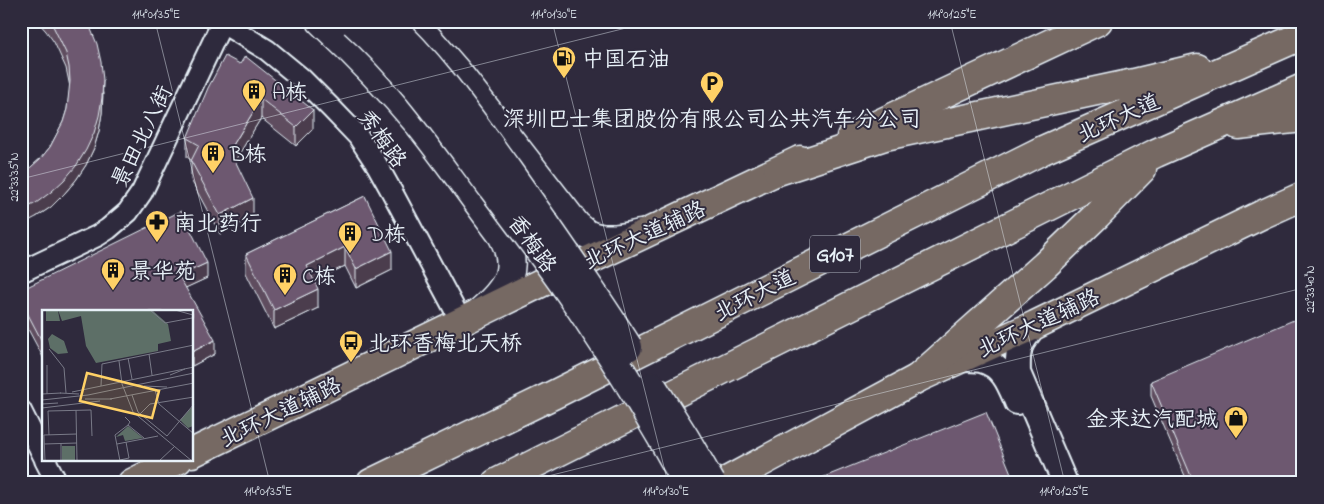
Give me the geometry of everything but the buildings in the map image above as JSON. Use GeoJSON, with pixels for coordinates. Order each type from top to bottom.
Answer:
{"type":"FeatureCollection","features":[{"type":"Feature","properties":{"kind":"main road"},"geometry":{"type":"LineString","coordinates":[[321,21],[360,59],[420,125],[502,234],[509,251],[510,276],[496,298],[469,319]]}},
{"type":"Feature","properties":{"kind":"main road","name":"香梅路"},"geometry":{"type":"LineString","coordinates":[[385,21],[426,63],[446,88],[565,252],[609,317],[711,483]]}},
{"type":"Feature","properties":{"kind":"main road"},"geometry":{"type":"LineString","coordinates":[[411,21],[425,34],[458,73],[577,226],[596,238],[627,237],[648,233]]}},
{"type":"Feature","properties":{"kind":"main road","name":"北环大道辅路"},"geometry":{"type":"LineString","coordinates":[[194,452],[546,280],[1098,21]]}},
{"type":"Feature","properties":{"kind":"main road","name":"香梅路"},"geometry":{"type":"LineString","coordinates":[[354,22],[389,54],[420,90],[559,279],[633,389],[687,483]]}},
{"type":"Feature","properties":{"kind":"main road","name":"北环大道"},"geometry":{"type":"LineString","coordinates":[[371,483],[1043,150],[1303,35]]}},
{"type":"Feature","properties":{"kind":"main road"},"geometry":{"type":"LineString","coordinates":[[778,171],[885,136],[1134,83],[1264,52]]}},
{"type":"Feature","properties":{"kind":"main road","name":"G107"},"geometry":{"type":"LineString","coordinates":[[496,483],[1156,153],[1303,88]]}},
{"type":"Feature","properties":{"kind":"main road"},"geometry":{"type":"LineString","coordinates":[[1212,128],[1303,118]]}},
{"type":"Feature","properties":{"kind":"main road"},"geometry":{"type":"LineString","coordinates":[[918,378],[1098,215],[1156,153]]}},
{"type":"Feature","properties":{"kind":"main road"},"geometry":{"type":"LineString","coordinates":[[502,234],[517,237],[533,234],[544,229],[553,208],[552,194]]}},
{"type":"Feature","properties":{"kind":"main road","name":"北环大道辅路"},"geometry":{"type":"LineString","coordinates":[[723,483],[918,378],[1303,196]]}},
{"type":"Feature","properties":{"kind":"main road"},"geometry":{"type":"LineString","coordinates":[[132,483],[174,462]]}},
{"type":"Feature","properties":{"kind":"street","name":"景田北八街"},"geometry":{"type":"LineString","coordinates":[[21,272],[97,236],[119,220],[136,202],[220,22]]}},
{"type":"Feature","properties":{"kind":"street","name":"秀梅路"},"geometry":{"type":"LineString","coordinates":[[220,22],[267,50],[301,78],[358,136],[469,319]]}},
{"type":"Feature","properties":{"kind":"street"},"geometry":{"type":"LineString","coordinates":[[1035,324],[1019,347],[1012,375],[1051,483]]}},
{"type":"Feature","properties":{"kind":"street"},"geometry":{"type":"LineString","coordinates":[[960,359],[980,360],[1012,375],[1065,483]]}},
{"type":"Feature","properties":{"kind":"street"},"geometry":{"type":"LineString","coordinates":[[21,411],[42,453]]}},
{"type":"Feature","properties":{"kind":"street"},"geometry":{"type":"LineString","coordinates":[[47,462],[56,483]]}},
{"type":"Feature","properties":{"kind":"place","name":"中国石油"},"geometry":{"type":"Point","coordinates":[564,79]}},
{"type":"Feature","properties":{"kind":"place","name":"深圳巴士集团股份有限公司公共汽车分公司"},"geometry":{"type":"Point","coordinates":[712,104]}},
{"type":"Feature","properties":{"kind":"place","name":"A栋"},"geometry":{"type":"Point","coordinates":[254,112]}},
{"type":"Feature","properties":{"kind":"place","name":"B栋"},"geometry":{"type":"Point","coordinates":[213,174]}},
{"type":"Feature","properties":{"kind":"place","name":"南北药行"},"geometry":{"type":"Point","coordinates":[157,243]}},
{"type":"Feature","properties":{"kind":"place","name":"D栋"},"geometry":{"type":"Point","coordinates":[350,254]}},
{"type":"Feature","properties":{"kind":"place","name":"景华苑"},"geometry":{"type":"Point","coordinates":[113,291]}},
{"type":"Feature","properties":{"kind":"place","name":"C栋"},"geometry":{"type":"Point","coordinates":[285,296]}},
{"type":"Feature","properties":{"kind":"place","name":"北环香梅北天桥"},"geometry":{"type":"Point","coordinates":[351,363]}},
{"type":"Feature","properties":{"kind":"place","name":"金来达汽配城"},"geometry":{"type":"Point","coordinates":[1236,439]}}]}
